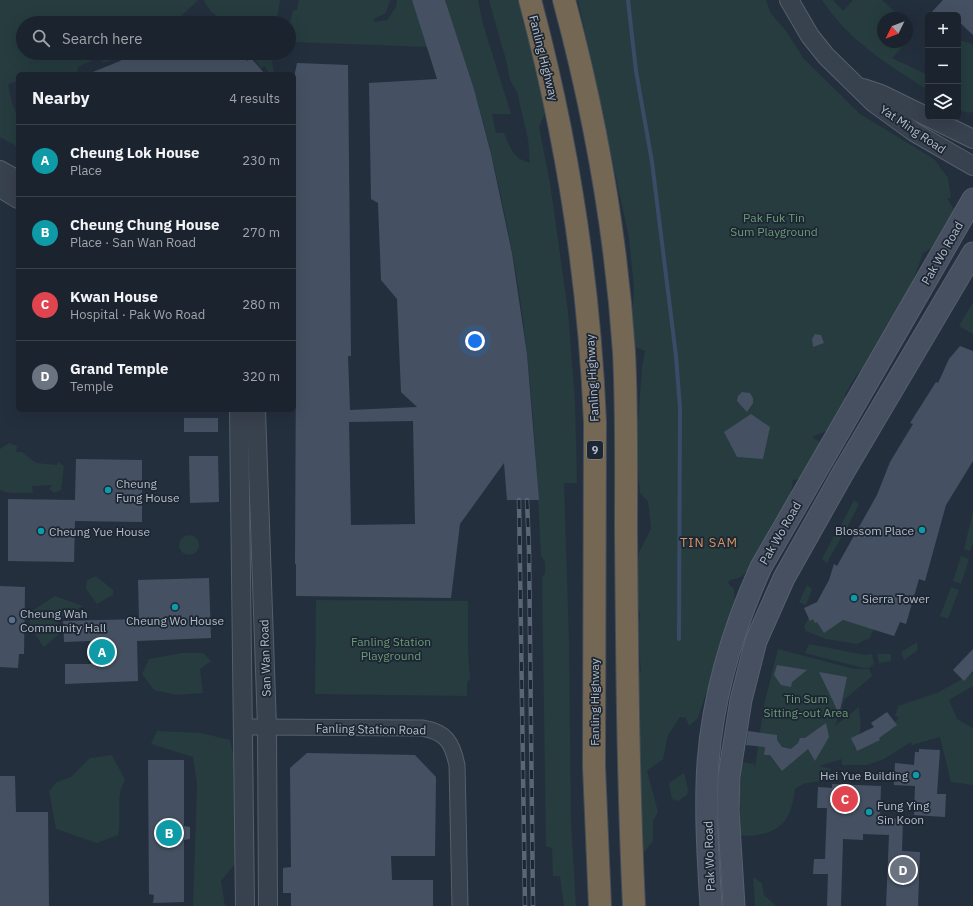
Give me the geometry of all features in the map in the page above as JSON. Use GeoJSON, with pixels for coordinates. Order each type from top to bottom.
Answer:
{"type":"FeatureCollection","features":[{"type":"Feature","properties":{"kind":"highway","name":"Fanling Highway"},"geometry":{"type":"LineString","coordinates":[[530,0],[545,55],[572,187],[583,264],[592,358],[595,429],[594,767],[600,906]]}},
{"type":"Feature","properties":{"kind":"highway"},"geometry":{"type":"LineString","coordinates":[[564,0],[588,98],[601,160],[611,219],[624,352],[628,694],[634,906]]}},
{"type":"Feature","properties":{"kind":"main road","name":"Pak Wo Road"},"geometry":{"type":"LineString","coordinates":[[711,906],[707,836],[708,763],[718,698],[739,619],[768,555],[973,199]]}},
{"type":"Feature","properties":{"kind":"main road","name":"Pak Wo Road"},"geometry":{"type":"LineString","coordinates":[[734,906],[728,810],[729,776],[741,700],[756,641],[770,607],[795,558],[843,473],[973,253]]}},
{"type":"Feature","properties":{"kind":"street","name":"Yat Ming Road"},"geometry":{"type":"LineString","coordinates":[[789,0],[810,36],[826,56],[874,102],[892,117],[926,140],[973,166]]}},
{"type":"Feature","properties":{"kind":"street","name":"Yat Ming Road"},"geometry":{"type":"LineString","coordinates":[[859,86],[881,94],[925,116]]}},
{"type":"Feature","properties":{"kind":"street","name":"Yat Ming Road"},"geometry":{"type":"LineString","coordinates":[[934,120],[973,139]]}},
{"type":"Feature","properties":{"kind":"street"},"geometry":{"type":"LineString","coordinates":[[0,170],[16,179]]}},
{"type":"Feature","properties":{"kind":"street"},"geometry":{"type":"LineString","coordinates":[[0,188],[16,198]]}},
{"type":"Feature","properties":{"kind":"street","name":"San Wan Road"},"geometry":{"type":"LineString","coordinates":[[239,412],[245,906]]}},
{"type":"Feature","properties":{"kind":"street","name":"San Wan Road"},"geometry":{"type":"LineString","coordinates":[[256,412],[267,727],[268,906]]}},
{"type":"Feature","properties":{"kind":"street","name":"Fanling Station Road"},"geometry":{"type":"LineString","coordinates":[[242,727],[422,728],[433,730],[446,736],[454,750],[457,765],[460,906]]}},
{"type":"Feature","properties":{"kind":"green space"},"geometry":{"type":"Polygon","coordinates":[[[0,0],[198,0],[181,16],[16,16],[16,60],[92,60],[78,67],[77,72],[16,72],[16,82],[8,84],[16,113],[16,146],[0,137],[0,0]]]}},
{"type":"Feature","properties":{"kind":"green space"},"geometry":{"type":"Polygon","coordinates":[[[204,0],[280,0],[277,16],[216,16],[208,8],[204,0]]]}},
{"type":"Feature","properties":{"kind":"green space"},"geometry":{"type":"Polygon","coordinates":[[[299,0],[390,0],[386,13],[374,19],[374,22],[387,20],[396,7],[397,0],[412,0],[428,47],[296,42],[296,16],[292,16],[293,11],[297,10],[299,0]]]}},
{"type":"Feature","properties":{"kind":"green space"},"geometry":{"type":"Polygon","coordinates":[[[444,0],[478,0],[483,24],[511,114],[492,114],[496,133],[504,133],[513,152],[520,159],[530,163],[528,139],[517,92],[510,80],[489,0],[520,0],[524,5],[522,20],[532,43],[546,111],[539,127],[550,183],[568,311],[575,402],[577,483],[564,483],[569,643],[571,823],[576,906],[564,906],[560,876],[553,876],[552,848],[546,846],[542,577],[545,574],[545,562],[541,556],[532,403],[524,326],[504,210],[485,129],[471,78],[444,0]]]}},
{"type":"Feature","properties":{"kind":"green space","name":"Pak Fuk Tin Sum Playground"},"geometry":{"type":"Polygon","coordinates":[[[578,0],[766,0],[770,12],[786,31],[804,59],[860,114],[934,159],[948,178],[951,198],[947,198],[954,210],[943,241],[923,253],[905,302],[893,315],[883,342],[870,365],[857,374],[845,394],[845,405],[833,428],[812,437],[822,443],[805,478],[793,480],[790,498],[773,522],[767,536],[757,550],[749,570],[739,578],[730,580],[728,583],[734,589],[735,605],[698,718],[689,726],[686,718],[680,717],[668,735],[663,759],[647,771],[658,812],[653,821],[653,841],[642,855],[633,676],[641,672],[638,636],[640,613],[634,599],[639,553],[651,529],[648,501],[640,493],[636,451],[642,368],[645,351],[633,346],[632,318],[634,288],[629,238],[578,0]]]}},
{"type":"Feature","properties":{"kind":"green space"},"geometry":{"type":"Polygon","coordinates":[[[822,0],[833,0],[843,11],[853,0],[882,0],[895,12],[877,12],[877,48],[901,48],[892,58],[925,74],[925,88],[870,51],[844,28],[822,0]]]}},
{"type":"Feature","properties":{"kind":"green space"},"geometry":{"type":"Polygon","coordinates":[[[961,41],[973,45],[973,111],[969,113],[961,111],[961,41]]]}},
{"type":"Feature","properties":{"kind":"green space"},"geometry":{"type":"Polygon","coordinates":[[[103,60],[112,60],[102,63],[103,60]]]}},
{"type":"Feature","properties":{"kind":"green space"},"geometry":{"type":"Polygon","coordinates":[[[255,60],[272,60],[274,72],[267,72],[268,71],[264,66],[261,69],[255,60]]]}},
{"type":"Feature","properties":{"kind":"green space"},"geometry":{"type":"Polygon","coordinates":[[[973,302],[973,334],[959,326],[973,302]]]}},
{"type":"Feature","properties":{"kind":"green space"},"geometry":{"type":"Polygon","coordinates":[[[9,443],[17,446],[16,452],[22,452],[36,463],[57,465],[58,462],[64,466],[61,490],[54,493],[49,489],[52,485],[32,486],[33,493],[12,493],[0,490],[0,449],[9,443]]]}},
{"type":"Feature","properties":{"kind":"green space"},"geometry":{"type":"Polygon","coordinates":[[[854,500],[859,504],[847,528],[841,525],[854,500]]]}},
{"type":"Feature","properties":{"kind":"green space"},"geometry":{"type":"Polygon","coordinates":[[[973,512],[973,543],[970,551],[964,549],[973,512]]]}},
{"type":"Feature","properties":{"kind":"green space"},"geometry":{"type":"Polygon","coordinates":[[[837,530],[843,534],[827,563],[822,559],[837,530]]]}},
{"type":"Feature","properties":{"kind":"green space"},"geometry":{"type":"Polygon","coordinates":[[[185,535],[193,535],[199,541],[199,549],[193,555],[185,555],[179,549],[179,541],[185,535]]]}},
{"type":"Feature","properties":{"kind":"green space"},"geometry":{"type":"Polygon","coordinates":[[[961,556],[969,559],[961,584],[953,581],[961,556]]]}},
{"type":"Feature","properties":{"kind":"green space"},"geometry":{"type":"Polygon","coordinates":[[[96,576],[113,590],[113,595],[97,604],[86,589],[87,580],[96,576]]]}},
{"type":"Feature","properties":{"kind":"green space"},"geometry":{"type":"Polygon","coordinates":[[[807,585],[812,589],[806,605],[799,602],[807,585]]]}},
{"type":"Feature","properties":{"kind":"green space"},"geometry":{"type":"Polygon","coordinates":[[[951,587],[959,590],[948,619],[940,616],[951,587]]]}},
{"type":"Feature","properties":{"kind":"green space"},"geometry":{"type":"Polygon","coordinates":[[[55,596],[83,606],[58,619],[59,634],[44,647],[29,626],[32,611],[55,596]]]}},
{"type":"Feature","properties":{"kind":"green space","name":"Fanling Station Playground"},"geometry":{"type":"Polygon","coordinates":[[[316,600],[468,601],[468,651],[470,680],[467,681],[467,696],[315,694],[316,600]]]}},
{"type":"Feature","properties":{"kind":"green space"},"geometry":{"type":"Polygon","coordinates":[[[811,613],[824,632],[843,620],[874,629],[869,639],[858,644],[826,639],[806,631],[804,627],[811,613]]]}},
{"type":"Feature","properties":{"kind":"green space"},"geometry":{"type":"Polygon","coordinates":[[[917,642],[918,650],[904,660],[901,652],[917,642]]]}},
{"type":"Feature","properties":{"kind":"green space"},"geometry":{"type":"Polygon","coordinates":[[[809,644],[865,655],[872,654],[874,664],[869,668],[863,668],[805,653],[809,644]]]}},
{"type":"Feature","properties":{"kind":"green space","name":"Tin Sum Sitting-out Area"},"geometry":{"type":"Polygon","coordinates":[[[778,649],[854,669],[869,669],[872,676],[844,700],[835,726],[859,707],[861,725],[859,733],[854,740],[854,749],[865,744],[897,720],[899,718],[895,716],[898,706],[937,693],[973,673],[973,686],[949,700],[957,719],[973,728],[973,785],[951,782],[940,737],[912,745],[911,742],[884,759],[867,765],[842,765],[842,759],[819,766],[831,769],[825,780],[803,784],[795,789],[792,806],[781,825],[767,833],[754,836],[735,837],[740,808],[736,796],[741,782],[738,768],[743,762],[754,764],[755,767],[764,705],[778,649]]]}},
{"type":"Feature","properties":{"kind":"green space"},"geometry":{"type":"Polygon","coordinates":[[[182,653],[203,653],[211,661],[200,669],[203,693],[176,695],[154,690],[142,674],[149,659],[182,653]]]}},
{"type":"Feature","properties":{"kind":"green space"},"geometry":{"type":"Polygon","coordinates":[[[877,654],[891,654],[891,661],[879,663],[877,654]]]}},
{"type":"Feature","properties":{"kind":"green space"},"geometry":{"type":"Polygon","coordinates":[[[157,731],[201,733],[230,740],[238,776],[238,860],[221,881],[225,906],[193,906],[197,784],[193,757],[151,744],[157,731]]]}},
{"type":"Feature","properties":{"kind":"green space"},"geometry":{"type":"Polygon","coordinates":[[[112,755],[125,780],[119,800],[118,835],[97,843],[56,829],[49,791],[57,782],[71,777],[90,758],[112,755]]]}},
{"type":"Feature","properties":{"kind":"green space"},"geometry":{"type":"Polygon","coordinates":[[[684,773],[688,789],[687,795],[678,801],[672,799],[669,783],[684,773]]]}},
{"type":"Feature","properties":{"kind":"green space"},"geometry":{"type":"Polygon","coordinates":[[[753,877],[762,883],[764,895],[776,906],[755,906],[753,877]]]}},
{"type":"Feature","properties":{"kind":"building"},"geometry":{"type":"Polygon","coordinates":[[[412,0],[445,0],[474,89],[491,154],[512,253],[527,354],[539,500],[507,500],[504,463],[460,524],[451,598],[296,596],[295,72],[297,63],[348,65],[351,356],[348,356],[350,410],[417,407],[401,392],[397,299],[381,280],[378,203],[371,199],[369,83],[437,79],[412,0]],[[413,421],[349,422],[351,525],[415,524],[413,421]]]}},
{"type":"Feature","properties":{"kind":"building"},"geometry":{"type":"Polygon","coordinates":[[[943,0],[973,0],[973,35],[961,24],[961,12],[932,12],[943,0]]]}},
{"type":"Feature","properties":{"kind":"building"},"geometry":{"type":"Polygon","coordinates":[[[253,60],[263,72],[93,72],[120,61],[253,60]]]}},
{"type":"Feature","properties":{"kind":"building"},"geometry":{"type":"Polygon","coordinates":[[[815,334],[821,335],[824,343],[813,347],[812,339],[815,334]]]}},
{"type":"Feature","properties":{"kind":"building"},"geometry":{"type":"Polygon","coordinates":[[[960,346],[973,351],[973,461],[946,505],[925,581],[919,579],[906,624],[900,622],[894,636],[843,620],[824,633],[817,622],[815,623],[813,619],[810,621],[804,608],[817,602],[829,580],[834,564],[837,566],[877,495],[890,462],[913,424],[910,423],[936,382],[938,383],[949,359],[960,346]]]}},
{"type":"Feature","properties":{"kind":"building"},"geometry":{"type":"Polygon","coordinates":[[[742,392],[750,393],[753,398],[753,403],[747,412],[737,401],[738,396],[742,392]]]}},
{"type":"Feature","properties":{"kind":"building"},"geometry":{"type":"Polygon","coordinates":[[[751,414],[770,427],[763,459],[737,457],[724,432],[751,414]]]}},
{"type":"Feature","properties":{"kind":"building"},"geometry":{"type":"Polygon","coordinates":[[[184,418],[218,418],[218,432],[184,432],[184,418]]]}},
{"type":"Feature","properties":{"kind":"building"},"geometry":{"type":"Polygon","coordinates":[[[189,456],[218,456],[219,502],[190,503],[189,456]]]}},
{"type":"Feature","properties":{"kind":"building"},"geometry":{"type":"Polygon","coordinates":[[[76,459],[142,460],[142,522],[75,521],[74,562],[8,561],[8,499],[75,500],[76,459]]]}},
{"type":"Feature","properties":{"kind":"building"},"geometry":{"type":"Polygon","coordinates":[[[209,578],[211,638],[137,641],[138,681],[65,684],[65,664],[91,664],[90,641],[64,642],[63,621],[139,619],[138,580],[209,578]]]}},
{"type":"Feature","properties":{"kind":"building","name":"Cheung Wah Community Hall"},"geometry":{"type":"Polygon","coordinates":[[[0,586],[25,587],[24,654],[19,654],[18,668],[0,667],[0,586]]]}},
{"type":"Feature","properties":{"kind":"building"},"geometry":{"type":"Polygon","coordinates":[[[973,649],[973,671],[964,681],[953,670],[973,649]]]}},
{"type":"Feature","properties":{"kind":"building"},"geometry":{"type":"Polygon","coordinates":[[[777,665],[807,670],[792,682],[791,687],[781,685],[774,675],[777,665]]]}},
{"type":"Feature","properties":{"kind":"building"},"geometry":{"type":"Polygon","coordinates":[[[819,672],[847,677],[839,715],[833,701],[819,672]]]}},
{"type":"Feature","properties":{"kind":"building"},"geometry":{"type":"Polygon","coordinates":[[[887,712],[897,725],[879,738],[880,740],[857,751],[851,738],[874,727],[871,723],[887,712]]]}},
{"type":"Feature","properties":{"kind":"building"},"geometry":{"type":"Polygon","coordinates":[[[826,723],[829,737],[815,761],[808,749],[782,771],[770,755],[764,755],[765,747],[746,745],[748,731],[777,735],[777,740],[782,747],[791,749],[798,743],[800,738],[805,738],[826,723]]]}},
{"type":"Feature","properties":{"kind":"building","name":"Hei Yue Building"},"geometry":{"type":"Polygon","coordinates":[[[919,749],[940,750],[937,794],[946,794],[945,817],[914,815],[915,786],[894,785],[895,763],[914,765],[915,752],[919,752],[919,749]]]}},
{"type":"Feature","properties":{"kind":"building"},"geometry":{"type":"Polygon","coordinates":[[[307,753],[415,755],[436,777],[435,856],[391,856],[392,880],[433,880],[433,906],[291,906],[291,893],[283,893],[283,868],[291,867],[290,768],[307,753]]]}},
{"type":"Feature","properties":{"kind":"building"},"geometry":{"type":"Polygon","coordinates":[[[148,760],[184,760],[184,826],[190,827],[190,839],[184,840],[184,902],[153,903],[154,895],[149,894],[148,760]]]}},
{"type":"Feature","properties":{"kind":"building"},"geometry":{"type":"Polygon","coordinates":[[[0,776],[15,776],[16,812],[48,812],[49,906],[0,906],[0,776]]]}},
{"type":"Feature","properties":{"kind":"building"},"geometry":{"type":"Polygon","coordinates":[[[832,784],[881,786],[880,818],[903,819],[902,851],[920,852],[918,906],[886,906],[889,835],[863,834],[863,840],[843,839],[841,906],[827,906],[828,874],[813,874],[814,859],[825,859],[827,808],[817,808],[818,787],[832,788],[832,784]]]}},
{"type":"Feature","properties":{"kind":"waterway"},"geometry":{"type":"LineString","coordinates":[[628,0],[636,71],[652,162],[676,356],[680,408],[679,639]]}},
{"type":"Feature","properties":{"kind":"railway"},"geometry":{"type":"LineString","coordinates":[[519,500],[525,906]]}},
{"type":"Feature","properties":{"kind":"railway"},"geometry":{"type":"LineString","coordinates":[[527,500],[529,550],[533,906]]}},
{"type":"Feature","properties":{"kind":"place","name":"Cheung Fung House"},"geometry":{"type":"Point","coordinates":[108,490]}},
{"type":"Feature","properties":{"kind":"place","name":"Blossom Place"},"geometry":{"type":"Point","coordinates":[922,530]}},
{"type":"Feature","properties":{"kind":"place","name":"Cheung Yue House"},"geometry":{"type":"Point","coordinates":[41,531]}},
{"type":"Feature","properties":{"kind":"place","name":"Sierra Tower"},"geometry":{"type":"Point","coordinates":[854,598]}},
{"type":"Feature","properties":{"kind":"place","name":"Cheung Wo House"},"geometry":{"type":"Point","coordinates":[175,607]}},
{"type":"Feature","properties":{"kind":"place","name":"Cheung Wah Community Hall"},"geometry":{"type":"Point","coordinates":[12,620]}},
{"type":"Feature","properties":{"kind":"place","name":"Cheung Lok House"},"geometry":{"type":"Point","coordinates":[102,652]}},
{"type":"Feature","properties":{"kind":"place","name":"Hei Yue Building"},"geometry":{"type":"Point","coordinates":[916,775]}},
{"type":"Feature","properties":{"kind":"place","name":"Kwan House"},"geometry":{"type":"Point","coordinates":[845,799]}},
{"type":"Feature","properties":{"kind":"place","name":"Fung Ying Sin Koon"},"geometry":{"type":"Point","coordinates":[869,812]}},
{"type":"Feature","properties":{"kind":"place","name":"Cheung Chung House"},"geometry":{"type":"Point","coordinates":[169,833]}},
{"type":"Feature","properties":{"kind":"place","name":"Grand Temple"},"geometry":{"type":"Point","coordinates":[903,870]}},
{"type":"Feature","properties":{"kind":"district","name":"TIN SAM"},"geometry":{"type":"Point","coordinates":[709,542]}}]}
